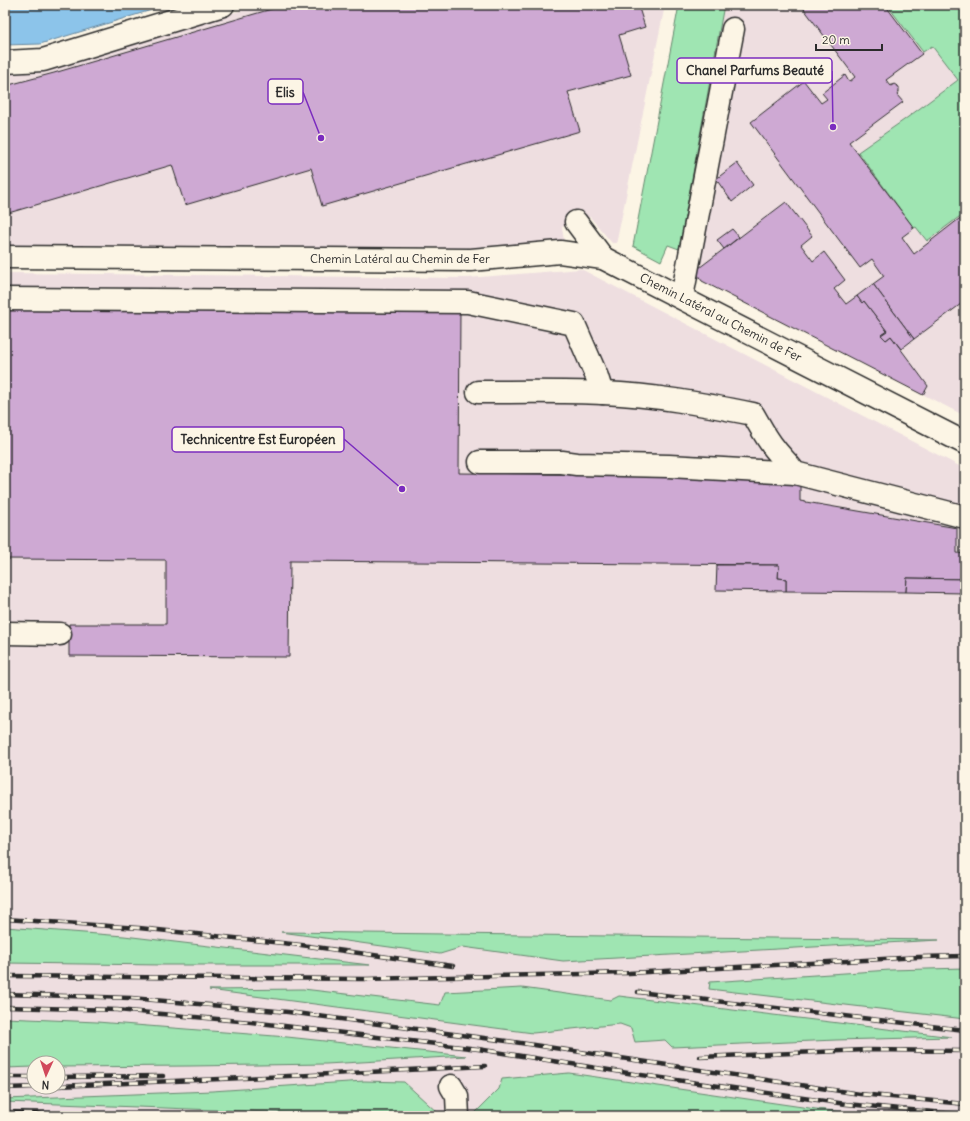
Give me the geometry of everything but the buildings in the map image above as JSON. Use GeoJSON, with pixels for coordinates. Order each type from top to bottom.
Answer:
{"type":"FeatureCollection","features":[{"type":"Feature","properties":{"kind":"street"},"geometry":{"type":"LineString","coordinates":[[5,62],[43,60],[223,5]]}},
{"type":"Feature","properties":{"kind":"street"},"geometry":{"type":"LineString","coordinates":[[682,297],[733,29]]}},
{"type":"Feature","properties":{"kind":"street"},"geometry":{"type":"LineString","coordinates":[[576,222],[603,258]]}},
{"type":"Feature","properties":{"kind":"street","name":"Chemin Latéral au Chemin de Fer"},"geometry":{"type":"LineString","coordinates":[[5,257],[471,260],[560,252],[603,258],[682,297],[965,443]]}},
{"type":"Feature","properties":{"kind":"street"},"geometry":{"type":"LineString","coordinates":[[5,299],[468,302],[574,324],[602,393]]}},
{"type":"Feature","properties":{"kind":"street"},"geometry":{"type":"LineString","coordinates":[[478,392],[602,393],[659,398],[708,405],[753,414],[775,449],[795,473]]}},
{"type":"Feature","properties":{"kind":"street"},"geometry":{"type":"LineString","coordinates":[[480,462],[562,462],[577,464],[669,466],[795,473],[965,517]]}},
{"type":"Feature","properties":{"kind":"street"},"geometry":{"type":"LineString","coordinates":[[5,633],[60,634]]}},
{"type":"Feature","properties":{"kind":"street"},"geometry":{"type":"LineString","coordinates":[[450,1086],[457,1096],[458,1116]]}},
{"type":"Feature","properties":{"kind":"shaded area"},"geometry":{"type":"Polygon","coordinates":[[[259,5],[665,5],[616,243],[612,243],[590,217],[562,227],[564,241],[561,244],[478,251],[5,249],[5,72],[43,70],[259,5]]]}},
{"type":"Feature","properties":{"kind":"shaded area"},"geometry":{"type":"Polygon","coordinates":[[[724,5],[965,5],[965,416],[675,268],[724,5]]]}},
{"type":"Feature","properties":{"kind":"shaded area"},"geometry":{"type":"Polygon","coordinates":[[[581,269],[965,469],[965,1116],[5,1116],[5,273],[467,278],[581,269]]]}},
{"type":"Feature","properties":{"kind":"green space"},"geometry":{"type":"Polygon","coordinates":[[[679,5],[724,5],[679,249],[668,245],[661,261],[633,246],[679,5]]]}},
{"type":"Feature","properties":{"kind":"green space"},"geometry":{"type":"Polygon","coordinates":[[[887,5],[965,5],[965,225],[959,217],[927,241],[916,227],[914,228],[858,152],[958,80],[932,46],[923,52],[887,5]]]}},
{"type":"Feature","properties":{"kind":"green space"},"geometry":{"type":"Polygon","coordinates":[[[5,927],[124,936],[370,965],[5,963],[5,927]]]}},
{"type":"Feature","properties":{"kind":"green space"},"geometry":{"type":"Polygon","coordinates":[[[281,932],[939,940],[563,961],[463,947],[440,954],[281,932]]]}},
{"type":"Feature","properties":{"kind":"green space"},"geometry":{"type":"Polygon","coordinates":[[[965,968],[965,1019],[709,989],[710,982],[890,970],[965,968]]]}},
{"type":"Feature","properties":{"kind":"green space"},"geometry":{"type":"Polygon","coordinates":[[[522,988],[611,1000],[619,996],[952,1037],[672,1047],[665,1040],[635,1042],[631,1028],[620,1024],[533,1033],[209,990],[303,989],[440,1005],[445,992],[522,988]]]}},
{"type":"Feature","properties":{"kind":"green space"},"geometry":{"type":"Polygon","coordinates":[[[5,1018],[97,1022],[287,1037],[466,1056],[326,1064],[66,1067],[66,1055],[26,1055],[26,1067],[5,1068],[5,1018]]]}},
{"type":"Feature","properties":{"kind":"green space"},"geometry":{"type":"Polygon","coordinates":[[[569,1073],[816,1109],[881,1116],[473,1115],[499,1089],[502,1079],[569,1073]]]}},
{"type":"Feature","properties":{"kind":"green space"},"geometry":{"type":"Polygon","coordinates":[[[364,1081],[404,1082],[439,1114],[296,1113],[5,1102],[5,1099],[212,1091],[364,1081]]]}},
{"type":"Feature","properties":{"kind":"water"},"geometry":{"type":"Polygon","coordinates":[[[5,5],[168,5],[40,44],[5,45],[5,5]]]}},
{"type":"Feature","properties":{"kind":"railway"},"geometry":{"type":"LineString","coordinates":[[5,919],[139,928],[301,945],[453,966]]}},
{"type":"Feature","properties":{"kind":"railway"},"geometry":{"type":"LineString","coordinates":[[5,976],[364,979],[629,973],[919,957],[965,956]]}},
{"type":"Feature","properties":{"kind":"railway"},"geometry":{"type":"LineString","coordinates":[[638,992],[965,1030]]}},
{"type":"Feature","properties":{"kind":"railway"},"geometry":{"type":"LineString","coordinates":[[5,994],[131,998],[288,1012],[514,1042],[860,1094],[965,1104]]}},
{"type":"Feature","properties":{"kind":"railway"},"geometry":{"type":"LineString","coordinates":[[5,1007],[117,1010],[251,1022],[478,1049],[634,1074],[846,1104],[965,1115]]}},
{"type":"Feature","properties":{"kind":"railway"},"geometry":{"type":"LineString","coordinates":[[700,1057],[866,1050],[965,1051]]}},
{"type":"Feature","properties":{"kind":"railway"},"geometry":{"type":"LineString","coordinates":[[66,1086],[485,1066]]}},
{"type":"Feature","properties":{"kind":"railway"},"geometry":{"type":"LineString","coordinates":[[66,1077],[163,1076]]}},
{"type":"Feature","properties":{"kind":"railway"},"geometry":{"type":"LineString","coordinates":[[5,1077],[26,1077]]}},
{"type":"Feature","properties":{"kind":"railway"},"geometry":{"type":"LineString","coordinates":[[5,1088],[26,1087]]}},
{"type":"Feature","properties":{"kind":"railway"},"geometry":{"type":"LineString","coordinates":[[5,1112],[108,1116]]}},
{"type":"Feature","properties":{"kind":"place","name":"Chanel Parfums Beauté"},"geometry":{"type":"Point","coordinates":[833,127]}},
{"type":"Feature","properties":{"kind":"place","name":"Elis"},"geometry":{"type":"Point","coordinates":[321,138]}},
{"type":"Feature","properties":{"kind":"place","name":"Technicentre Est Européen"},"geometry":{"type":"Point","coordinates":[402,489]}}]}
